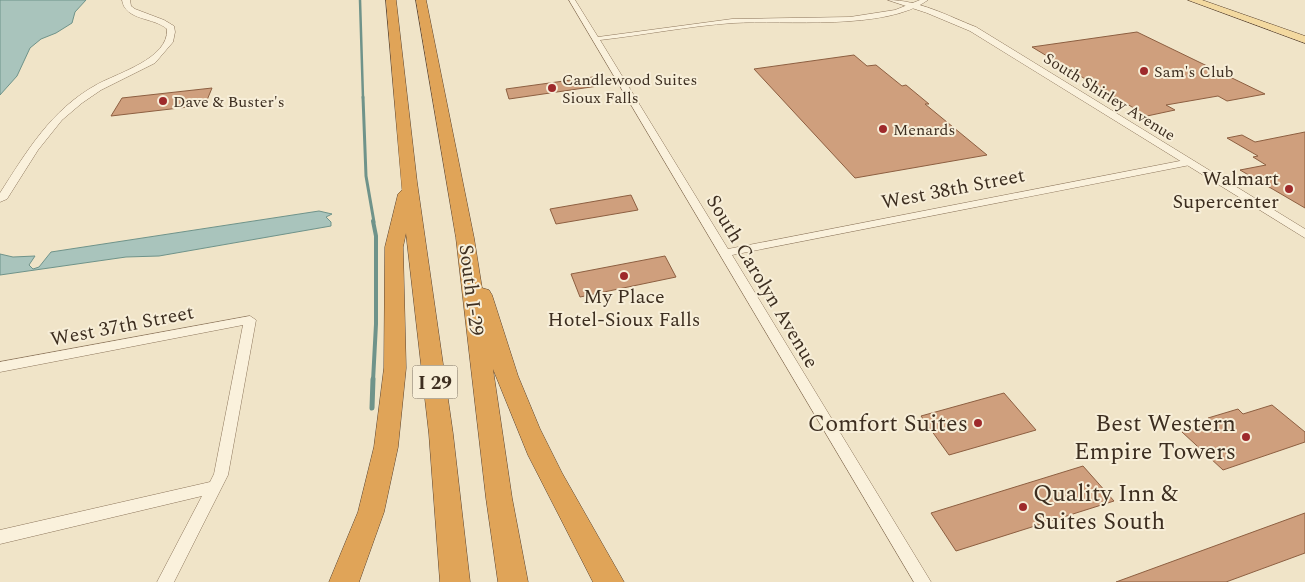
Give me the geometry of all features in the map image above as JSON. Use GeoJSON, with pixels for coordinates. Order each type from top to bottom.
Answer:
{"type":"FeatureCollection","features":[{"type":"Feature","properties":{"kind":"highway","name":"I 29"},"geometry":{"type":"LineString","coordinates":[[391,0],[409,182],[441,434],[455,582]]}},
{"type":"Feature","properties":{"kind":"highway","name":"South I-29"},"geometry":{"type":"LineString","coordinates":[[421,0],[465,238],[499,498],[513,582]]}},
{"type":"Feature","properties":{"kind":"highway"},"geometry":{"type":"LineString","coordinates":[[344,582],[371,512],[386,447],[395,368],[394,247],[409,182]]}},
{"type":"Feature","properties":{"kind":"highway"},"geometry":{"type":"LineString","coordinates":[[465,238],[507,376],[522,413],[566,507],[608,582]]}},
{"type":"Feature","properties":{"kind":"main road"},"geometry":{"type":"LineString","coordinates":[[1193,0],[1305,40]]}},
{"type":"Feature","properties":{"kind":"street"},"geometry":{"type":"LineString","coordinates":[[1,198],[48,130],[63,114],[93,91],[152,60],[163,49],[172,34],[171,28],[162,22],[134,13],[125,4],[126,0]]}},
{"type":"Feature","properties":{"kind":"street","name":"South Carolyn Avenue"},"geometry":{"type":"LineString","coordinates":[[572,0],[923,582]]}},
{"type":"Feature","properties":{"kind":"street","name":"South Shirley Avenue"},"geometry":{"type":"LineString","coordinates":[[892,0],[948,18],[973,29],[1305,234]]}},
{"type":"Feature","properties":{"kind":"street"},"geometry":{"type":"LineString","coordinates":[[595,39],[732,21],[850,19],[887,14],[925,0]]}},
{"type":"Feature","properties":{"kind":"street","name":"West 38th Street"},"geometry":{"type":"LineString","coordinates":[[725,253],[1190,162]]}},
{"type":"Feature","properties":{"kind":"street","name":"West 37th Street"},"geometry":{"type":"LineString","coordinates":[[0,367],[250,320],[223,468],[215,487]]}},
{"type":"Feature","properties":{"kind":"street"},"geometry":{"type":"LineString","coordinates":[[0,537],[215,487]]}},
{"type":"Feature","properties":{"kind":"street"},"geometry":{"type":"LineString","coordinates":[[165,582],[215,487]]}},
{"type":"Feature","properties":{"kind":"water"},"geometry":{"type":"Polygon","coordinates":[[[0,0],[86,0],[75,12],[72,23],[56,33],[41,39],[30,48],[17,76],[0,95],[0,0]]]}},
{"type":"Feature","properties":{"kind":"water"},"geometry":{"type":"Polygon","coordinates":[[[319,211],[332,214],[326,217],[331,222],[331,226],[159,256],[126,257],[0,275],[0,254],[13,257],[35,256],[29,265],[33,269],[39,267],[51,252],[319,211]]]}},
{"type":"Feature","properties":{"kind":"building","name":"Sam's Club"},"geometry":{"type":"Polygon","coordinates":[[[1137,32],[1265,94],[1227,101],[1218,96],[1166,105],[1175,110],[1147,116],[1032,47],[1137,32]]]}},
{"type":"Feature","properties":{"kind":"building","name":"Menards"},"geometry":{"type":"Polygon","coordinates":[[[854,55],[867,66],[876,65],[902,86],[906,85],[929,104],[925,104],[987,155],[855,178],[754,69],[854,55]]]}},
{"type":"Feature","properties":{"kind":"building","name":"Candlewood Suites Sioux Falls"},"geometry":{"type":"Polygon","coordinates":[[[593,77],[598,86],[509,99],[506,89],[593,77]]]}},
{"type":"Feature","properties":{"kind":"building","name":"Dave & Buster's"},"geometry":{"type":"Polygon","coordinates":[[[212,88],[205,105],[111,116],[122,98],[212,88]]]}},
{"type":"Feature","properties":{"kind":"building","name":"Walmart Supercenter"},"geometry":{"type":"Polygon","coordinates":[[[1305,132],[1305,208],[1240,170],[1266,165],[1253,157],[1258,156],[1227,138],[1242,135],[1255,142],[1305,132]]]}},
{"type":"Feature","properties":{"kind":"building"},"geometry":{"type":"Polygon","coordinates":[[[631,195],[638,210],[556,224],[550,209],[631,195]]]}},
{"type":"Feature","properties":{"kind":"building","name":"My Place Hotel-Sioux Falls"},"geometry":{"type":"Polygon","coordinates":[[[665,256],[676,277],[580,297],[571,274],[665,256]]]}},
{"type":"Feature","properties":{"kind":"building","name":"Comfort Suites"},"geometry":{"type":"Polygon","coordinates":[[[1004,393],[1036,430],[949,455],[921,416],[1004,393]]]}},
{"type":"Feature","properties":{"kind":"building","name":"Best Western Empire Towers"},"geometry":{"type":"Polygon","coordinates":[[[1272,405],[1305,432],[1305,442],[1223,470],[1182,432],[1213,422],[1208,418],[1238,409],[1243,414],[1272,405]]]}},
{"type":"Feature","properties":{"kind":"building","name":"Quality Inn & Suites South"},"geometry":{"type":"Polygon","coordinates":[[[1083,466],[1114,501],[956,551],[931,513],[1083,466]]]}},
{"type":"Feature","properties":{"kind":"building"},"geometry":{"type":"Polygon","coordinates":[[[1305,513],[1305,553],[1226,582],[1116,582],[1305,513]]]}},
{"type":"Feature","properties":{"kind":"waterway"},"geometry":{"type":"LineString","coordinates":[[360,0],[363,98]]}},
{"type":"Feature","properties":{"kind":"waterway"},"geometry":{"type":"LineString","coordinates":[[363,97],[366,176],[374,222]]}},
{"type":"Feature","properties":{"kind":"waterway"},"geometry":{"type":"LineString","coordinates":[[373,221],[376,236],[376,324],[373,381]]}},
{"type":"Feature","properties":{"kind":"waterway"},"geometry":{"type":"LineString","coordinates":[[372,408],[373,379]]}},
{"type":"Feature","properties":{"kind":"place","name":"Sam's Club"},"geometry":{"type":"Point","coordinates":[1144,71]}},
{"type":"Feature","properties":{"kind":"place","name":"Candlewood Suites Sioux Falls"},"geometry":{"type":"Point","coordinates":[552,88]}},
{"type":"Feature","properties":{"kind":"place","name":"Dave & Buster's"},"geometry":{"type":"Point","coordinates":[163,101]}},
{"type":"Feature","properties":{"kind":"place","name":"Menards"},"geometry":{"type":"Point","coordinates":[883,129]}},
{"type":"Feature","properties":{"kind":"place","name":"Walmart Supercenter"},"geometry":{"type":"Point","coordinates":[1289,189]}},
{"type":"Feature","properties":{"kind":"place","name":"My Place Hotel-Sioux Falls"},"geometry":{"type":"Point","coordinates":[624,276]}},
{"type":"Feature","properties":{"kind":"place","name":"Comfort Suites"},"geometry":{"type":"Point","coordinates":[978,423]}},
{"type":"Feature","properties":{"kind":"place","name":"Best Western Empire Towers"},"geometry":{"type":"Point","coordinates":[1246,437]}},
{"type":"Feature","properties":{"kind":"place","name":"Quality Inn & Suites South"},"geometry":{"type":"Point","coordinates":[1023,507]}}]}
